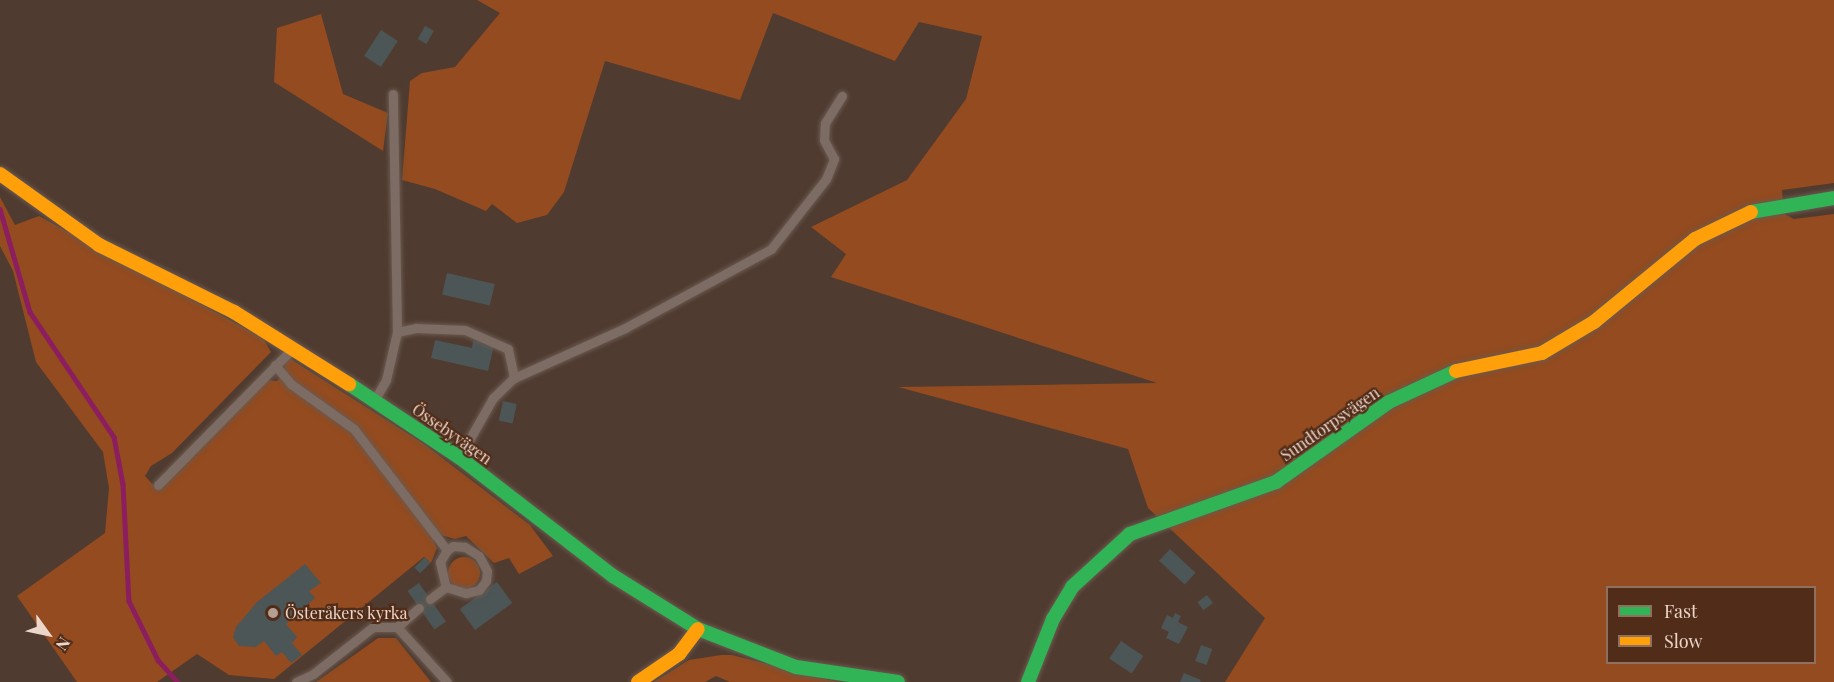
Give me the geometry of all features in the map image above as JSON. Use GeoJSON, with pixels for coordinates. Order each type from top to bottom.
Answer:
{"type":"FeatureCollection","features":[{"type":"Feature","properties":{"kind":"street","name":"Össebyvägen"},"geometry":{"type":"LineString","coordinates":[[0,174],[99,245],[234,312],[375,400],[459,457],[613,576],[698,629],[795,667],[898,682]]}},
{"type":"Feature","properties":{"kind":"street","name":"Sundtorpsvägen"},"geometry":{"type":"LineString","coordinates":[[1028,682],[1053,618],[1072,588],[1130,534],[1276,482],[1389,402],[1460,369],[1542,353],[1594,322],[1695,239],[1751,212],[1834,198]]}},
{"type":"Feature","properties":{"kind":"street"},"geometry":{"type":"LineString","coordinates":[[638,682],[679,654],[698,629]]}},
{"type":"Feature","properties":{"kind":"lane"},"geometry":{"type":"LineString","coordinates":[[375,400],[386,380],[397,332],[393,94]]}},
{"type":"Feature","properties":{"kind":"lane"},"geometry":{"type":"LineString","coordinates":[[459,457],[493,398],[514,378],[625,327],[771,249],[826,179],[834,159],[824,140],[825,123],[842,96]]}},
{"type":"Feature","properties":{"kind":"lane"},"geometry":{"type":"LineString","coordinates":[[397,332],[416,328],[465,330],[508,349],[514,378]]}},
{"type":"Feature","properties":{"kind":"lane"},"geometry":{"type":"LineString","coordinates":[[158,485],[292,349]]}},
{"type":"Feature","properties":{"kind":"lane"},"geometry":{"type":"LineString","coordinates":[[274,365],[291,384],[354,429],[447,550]]}},
{"type":"Feature","properties":{"kind":"lane"},"geometry":{"type":"LineString","coordinates":[[453,546],[465,547],[479,556],[487,571],[486,580],[479,590],[454,592],[446,587],[440,562],[447,550],[453,546]]}},
{"type":"Feature","properties":{"kind":"lane"},"geometry":{"type":"LineString","coordinates":[[430,599],[446,587]]}},
{"type":"Feature","properties":{"kind":"lane"},"geometry":{"type":"LineString","coordinates":[[296,682],[313,674],[374,627],[397,627],[419,608]]}},
{"type":"Feature","properties":{"kind":"lane"},"geometry":{"type":"LineString","coordinates":[[397,627],[447,682]]}},
{"type":"Feature","properties":{"kind":"shaded area"},"geometry":{"type":"Polygon","coordinates":[[[477,0],[1834,0],[1834,183],[1782,190],[1784,214],[1794,219],[1834,214],[1834,682],[1225,682],[1265,618],[1148,508],[1128,449],[898,387],[1157,383],[831,277],[846,254],[811,227],[907,180],[966,99],[982,36],[919,22],[895,61],[773,13],[740,100],[605,61],[564,192],[547,215],[517,223],[492,204],[486,211],[435,189],[402,180],[410,81],[422,73],[455,67],[500,13],[477,0]]]}},
{"type":"Feature","properties":{"kind":"shaded area"},"geometry":{"type":"Polygon","coordinates":[[[321,14],[343,94],[388,113],[383,151],[274,82],[277,28],[321,14]]]}},
{"type":"Feature","properties":{"kind":"shaded area"},"geometry":{"type":"Polygon","coordinates":[[[0,197],[15,225],[39,216],[263,338],[271,352],[172,453],[151,466],[145,476],[157,489],[266,380],[277,381],[286,372],[284,363],[289,358],[424,444],[530,525],[553,556],[519,574],[509,558],[494,563],[466,536],[455,539],[441,535],[433,539],[437,548],[431,563],[424,557],[274,679],[229,675],[197,654],[157,682],[77,682],[17,596],[105,533],[109,488],[103,452],[36,362],[13,271],[0,246],[0,197]]]}},
{"type":"Feature","properties":{"kind":"shaded area"},"geometry":{"type":"Polygon","coordinates":[[[464,557],[475,562],[480,573],[475,584],[464,589],[453,584],[448,573],[453,562],[464,557]]]}},
{"type":"Feature","properties":{"kind":"shaded area"},"geometry":{"type":"Polygon","coordinates":[[[378,638],[396,638],[431,682],[316,682],[378,638]]]}},
{"type":"Feature","properties":{"kind":"shaded area"},"geometry":{"type":"Polygon","coordinates":[[[732,655],[837,682],[730,682],[716,676],[705,682],[654,682],[689,660],[732,655]]]}},
{"type":"Feature","properties":{"kind":"building"},"geometry":{"type":"Polygon","coordinates":[[[425,26],[434,31],[426,44],[418,39],[425,26]]]}},
{"type":"Feature","properties":{"kind":"building"},"geometry":{"type":"Polygon","coordinates":[[[381,30],[398,41],[381,67],[364,56],[381,30]]]}},
{"type":"Feature","properties":{"kind":"building"},"geometry":{"type":"Polygon","coordinates":[[[447,273],[495,284],[490,305],[442,294],[447,273]]]}},
{"type":"Feature","properties":{"kind":"building"},"geometry":{"type":"Polygon","coordinates":[[[435,340],[472,348],[473,340],[494,345],[488,371],[431,358],[435,340]]]}},
{"type":"Feature","properties":{"kind":"building"},"geometry":{"type":"Polygon","coordinates":[[[503,401],[517,404],[513,423],[499,421],[503,401]]]}},
{"type":"Feature","properties":{"kind":"building"},"geometry":{"type":"Polygon","coordinates":[[[1170,549],[1196,573],[1185,585],[1159,561],[1170,549]]]}},
{"type":"Feature","properties":{"kind":"building"},"geometry":{"type":"Polygon","coordinates":[[[425,557],[431,563],[420,573],[414,568],[425,557]]]}},
{"type":"Feature","properties":{"kind":"building","name":"Österåkers kyrka"},"geometry":{"type":"Polygon","coordinates":[[[305,564],[321,583],[309,591],[315,598],[286,624],[297,637],[292,643],[302,655],[291,663],[282,652],[276,656],[264,641],[256,647],[239,646],[233,637],[236,627],[257,602],[305,564]]]}},
{"type":"Feature","properties":{"kind":"building"},"geometry":{"type":"Polygon","coordinates":[[[497,582],[512,603],[475,630],[460,609],[497,582]]]}},
{"type":"Feature","properties":{"kind":"building"},"geometry":{"type":"Polygon","coordinates":[[[419,583],[446,622],[434,630],[408,591],[419,583]]]}},
{"type":"Feature","properties":{"kind":"building"},"geometry":{"type":"Polygon","coordinates":[[[1207,595],[1213,603],[1203,610],[1197,602],[1207,595]]]}},
{"type":"Feature","properties":{"kind":"building"},"geometry":{"type":"Polygon","coordinates":[[[1175,613],[1181,616],[1178,622],[1188,627],[1179,644],[1166,638],[1169,632],[1161,628],[1167,615],[1173,618],[1175,613]]]}},
{"type":"Feature","properties":{"kind":"building"},"geometry":{"type":"Polygon","coordinates":[[[1121,641],[1143,656],[1132,674],[1109,658],[1121,641]]]}},
{"type":"Feature","properties":{"kind":"building"},"geometry":{"type":"Polygon","coordinates":[[[1201,645],[1212,649],[1206,665],[1195,661],[1201,645]]]}},
{"type":"Feature","properties":{"kind":"building"},"geometry":{"type":"Polygon","coordinates":[[[1184,673],[1201,680],[1200,682],[1180,682],[1184,673]]]}},
{"type":"Feature","properties":{"kind":"waterway"},"geometry":{"type":"LineString","coordinates":[[0,209],[30,312],[114,437],[123,484],[129,601],[158,660],[178,682]]}},
{"type":"Feature","properties":{"kind":"traffic: fast"},"geometry":{"type":"LineString","coordinates":[[1751,212],[1834,198]]}},
{"type":"Feature","properties":{"kind":"traffic: fast"},"geometry":{"type":"LineString","coordinates":[[1028,682],[1053,619],[1072,587],[1130,534],[1276,482],[1389,402],[1456,371]]}},
{"type":"Feature","properties":{"kind":"traffic: fast"},"geometry":{"type":"LineString","coordinates":[[349,384],[459,457],[613,576],[698,629],[796,667],[898,682]]}},
{"type":"Feature","properties":{"kind":"traffic: slow"},"geometry":{"type":"LineString","coordinates":[[0,174],[99,245],[234,312],[349,384]]}},
{"type":"Feature","properties":{"kind":"traffic: slow"},"geometry":{"type":"LineString","coordinates":[[1456,371],[1542,353],[1594,322],[1695,239],[1751,212]]}},
{"type":"Feature","properties":{"kind":"traffic: slow"},"geometry":{"type":"LineString","coordinates":[[638,682],[679,654],[698,629]]}},
{"type":"Feature","properties":{"kind":"place","name":"Österåkers kyrka"},"geometry":{"type":"Point","coordinates":[273,613]}}]}
